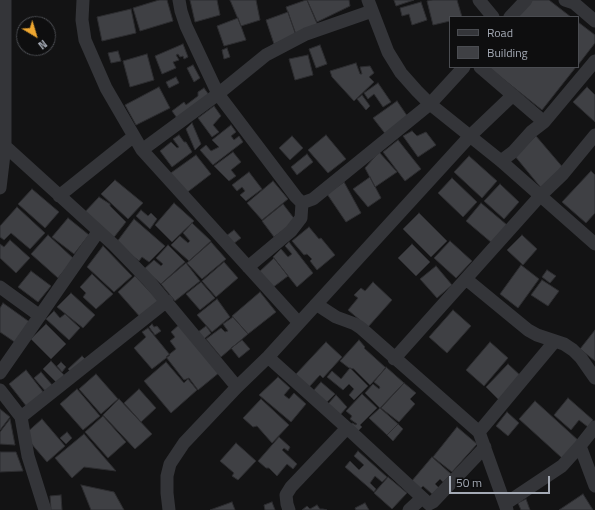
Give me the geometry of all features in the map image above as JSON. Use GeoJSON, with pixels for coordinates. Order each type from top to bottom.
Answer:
{"type":"FeatureCollection","features":[{"type":"Feature","properties":{"kind":"street"},"geometry":{"type":"LineString","coordinates":[[0,188],[5,146],[5,0]]}},
{"type":"Feature","properties":{"kind":"street"},"geometry":{"type":"LineString","coordinates":[[83,0],[82,24],[85,40],[106,88],[142,150],[299,324]]}},
{"type":"Feature","properties":{"kind":"street"},"geometry":{"type":"LineString","coordinates":[[178,0],[186,26],[218,94],[302,203],[301,218],[290,231],[248,267]]}},
{"type":"Feature","properties":{"kind":"street"},"geometry":{"type":"LineString","coordinates":[[479,0],[492,16]]}},
{"type":"Feature","properties":{"kind":"street"},"geometry":{"type":"LineString","coordinates":[[511,16],[526,0]]}},
{"type":"Feature","properties":{"kind":"street"},"geometry":{"type":"LineString","coordinates":[[565,0],[574,3],[595,21]]}},
{"type":"Feature","properties":{"kind":"street"},"geometry":{"type":"LineString","coordinates":[[142,150],[218,94],[255,63],[278,47],[370,6],[388,52],[401,73],[430,104],[501,161],[595,244]]}},
{"type":"Feature","properties":{"kind":"street"},"geometry":{"type":"LineString","coordinates":[[501,161],[513,152],[531,132],[544,122],[595,61]]}},
{"type":"Feature","properties":{"kind":"street"},"geometry":{"type":"LineString","coordinates":[[302,203],[312,199],[430,104],[463,68]]}},
{"type":"Feature","properties":{"kind":"street"},"geometry":{"type":"LineString","coordinates":[[481,68],[544,122]]}},
{"type":"Feature","properties":{"kind":"street"},"geometry":{"type":"LineString","coordinates":[[169,510],[167,476],[170,464],[184,443],[237,386],[268,357],[299,324],[470,136],[512,95]]}},
{"type":"Feature","properties":{"kind":"street"},"geometry":{"type":"LineString","coordinates":[[394,359],[540,196],[563,174],[595,135]]}},
{"type":"Feature","properties":{"kind":"street"},"geometry":{"type":"LineString","coordinates":[[59,196],[134,136]]}},
{"type":"Feature","properties":{"kind":"street"},"geometry":{"type":"LineString","coordinates":[[5,146],[114,245],[148,280],[237,386]]}},
{"type":"Feature","properties":{"kind":"street"},"geometry":{"type":"LineString","coordinates":[[0,373],[98,232]]}},
{"type":"Feature","properties":{"kind":"street"},"geometry":{"type":"LineString","coordinates":[[466,279],[528,330],[537,335],[564,344],[582,358],[595,378]]}},
{"type":"Feature","properties":{"kind":"street"},"geometry":{"type":"LineString","coordinates":[[0,287],[40,316]]}},
{"type":"Feature","properties":{"kind":"street"},"geometry":{"type":"LineString","coordinates":[[21,417],[167,301]]}},
{"type":"Feature","properties":{"kind":"street"},"geometry":{"type":"LineString","coordinates":[[316,304],[336,317],[355,324],[479,432],[506,507],[562,466],[595,427]]}},
{"type":"Feature","properties":{"kind":"street"},"geometry":{"type":"LineString","coordinates":[[479,432],[556,341]]}},
{"type":"Feature","properties":{"kind":"street"},"geometry":{"type":"LineString","coordinates":[[268,357],[429,504],[433,502],[485,447]]}},
{"type":"Feature","properties":{"kind":"street"},"geometry":{"type":"LineString","coordinates":[[0,390],[21,417],[28,456],[44,510]]}},
{"type":"Feature","properties":{"kind":"street"},"geometry":{"type":"LineString","coordinates":[[289,510],[286,495],[291,486],[347,428]]}},
{"type":"Feature","properties":{"kind":"street"},"geometry":{"type":"LineString","coordinates":[[580,446],[595,486]]}},
{"type":"Feature","properties":{"kind":"street"},"geometry":{"type":"LineString","coordinates":[[409,510],[422,498]]}},
{"type":"Feature","properties":{"kind":"building"},"geometry":{"type":"Polygon","coordinates":[[[159,0],[167,0],[173,21],[140,31],[133,8],[159,0]]]}},
{"type":"Feature","properties":{"kind":"building"},"geometry":{"type":"Polygon","coordinates":[[[190,0],[217,0],[220,15],[195,22],[190,0]]]}},
{"type":"Feature","properties":{"kind":"building"},"geometry":{"type":"Polygon","coordinates":[[[230,0],[256,0],[260,20],[241,26],[230,0]]]}},
{"type":"Feature","properties":{"kind":"building"},"geometry":{"type":"Polygon","coordinates":[[[306,0],[318,26],[296,35],[286,7],[306,0]]]}},
{"type":"Feature","properties":{"kind":"building"},"geometry":{"type":"Polygon","coordinates":[[[307,0],[349,0],[350,6],[317,22],[307,0]]]}},
{"type":"Feature","properties":{"kind":"building"},"geometry":{"type":"Polygon","coordinates":[[[394,0],[414,0],[396,6],[394,0]]]}},
{"type":"Feature","properties":{"kind":"building"},"geometry":{"type":"Polygon","coordinates":[[[457,0],[462,16],[449,16],[449,21],[433,25],[427,1],[457,0]]]}},
{"type":"Feature","properties":{"kind":"building"},"geometry":{"type":"Polygon","coordinates":[[[531,0],[549,0],[570,16],[518,16],[531,0]]]}},
{"type":"Feature","properties":{"kind":"building"},"geometry":{"type":"Polygon","coordinates":[[[421,2],[427,20],[412,25],[409,14],[402,16],[400,8],[421,2]]]}},
{"type":"Feature","properties":{"kind":"building"},"geometry":{"type":"Polygon","coordinates":[[[131,9],[136,33],[102,41],[97,17],[131,9]]]}},
{"type":"Feature","properties":{"kind":"building"},"geometry":{"type":"Polygon","coordinates":[[[288,12],[296,35],[274,44],[266,20],[288,12]]]}},
{"type":"Feature","properties":{"kind":"building"},"geometry":{"type":"Polygon","coordinates":[[[238,18],[246,40],[224,46],[217,26],[238,18]]]}},
{"type":"Feature","properties":{"kind":"building"},"geometry":{"type":"Polygon","coordinates":[[[579,23],[595,35],[595,43],[579,64],[579,23]]]}},
{"type":"Feature","properties":{"kind":"building"},"geometry":{"type":"Polygon","coordinates":[[[183,44],[188,57],[184,59],[183,56],[180,57],[178,54],[176,55],[179,60],[173,62],[176,68],[162,74],[155,56],[183,44]]]}},
{"type":"Feature","properties":{"kind":"building"},"geometry":{"type":"Polygon","coordinates":[[[320,45],[327,64],[316,68],[309,49],[320,45]]]}},
{"type":"Feature","properties":{"kind":"building"},"geometry":{"type":"Polygon","coordinates":[[[227,48],[230,57],[224,59],[222,50],[227,48]]]}},
{"type":"Feature","properties":{"kind":"building"},"geometry":{"type":"Polygon","coordinates":[[[118,51],[121,61],[111,63],[108,53],[118,51]]]}},
{"type":"Feature","properties":{"kind":"building"},"geometry":{"type":"Polygon","coordinates":[[[147,54],[154,80],[130,87],[123,61],[147,54]]]}},
{"type":"Feature","properties":{"kind":"building"},"geometry":{"type":"Polygon","coordinates":[[[308,55],[313,75],[295,80],[289,59],[308,55]]]}},
{"type":"Feature","properties":{"kind":"building"},"geometry":{"type":"Polygon","coordinates":[[[356,63],[360,74],[362,74],[360,67],[370,66],[374,73],[369,77],[374,82],[354,101],[332,77],[330,71],[356,63]]]}},
{"type":"Feature","properties":{"kind":"building"},"geometry":{"type":"Polygon","coordinates":[[[193,65],[200,78],[194,82],[187,68],[193,65]]]}},
{"type":"Feature","properties":{"kind":"building"},"geometry":{"type":"Polygon","coordinates":[[[489,68],[575,68],[542,110],[489,68]]]}},
{"type":"Feature","properties":{"kind":"building"},"geometry":{"type":"Polygon","coordinates":[[[176,77],[179,83],[169,88],[166,82],[176,77]]]}},
{"type":"Feature","properties":{"kind":"building"},"geometry":{"type":"Polygon","coordinates":[[[378,83],[391,102],[383,107],[374,94],[368,99],[364,93],[378,83]]]}},
{"type":"Feature","properties":{"kind":"building"},"geometry":{"type":"Polygon","coordinates":[[[159,87],[170,108],[136,125],[125,105],[159,87]]]}},
{"type":"Feature","properties":{"kind":"building"},"geometry":{"type":"Polygon","coordinates":[[[587,87],[595,95],[595,122],[573,102],[587,87]]]}},
{"type":"Feature","properties":{"kind":"building"},"geometry":{"type":"Polygon","coordinates":[[[204,88],[209,95],[177,118],[172,111],[184,102],[186,105],[198,96],[198,92],[204,88]]]}},
{"type":"Feature","properties":{"kind":"building"},"geometry":{"type":"Polygon","coordinates":[[[362,95],[370,106],[366,110],[357,99],[362,95]]]}},
{"type":"Feature","properties":{"kind":"building"},"geometry":{"type":"Polygon","coordinates":[[[397,101],[410,120],[387,136],[373,118],[397,101]]]}},
{"type":"Feature","properties":{"kind":"building"},"geometry":{"type":"Polygon","coordinates":[[[214,106],[221,116],[213,125],[219,132],[212,137],[198,118],[214,106]]]}},
{"type":"Feature","properties":{"kind":"building"},"geometry":{"type":"Polygon","coordinates":[[[192,123],[201,144],[195,150],[186,129],[192,123]]]}},
{"type":"Feature","properties":{"kind":"building"},"geometry":{"type":"Polygon","coordinates":[[[231,125],[236,132],[231,136],[234,140],[239,136],[243,142],[213,165],[200,150],[206,145],[211,151],[219,147],[212,140],[231,125]]]}},
{"type":"Feature","properties":{"kind":"building"},"geometry":{"type":"Polygon","coordinates":[[[412,131],[417,136],[426,132],[436,145],[418,157],[403,136],[412,131]]]}},
{"type":"Feature","properties":{"kind":"building"},"geometry":{"type":"Polygon","coordinates":[[[179,135],[184,142],[186,142],[192,152],[172,167],[160,151],[171,142],[177,148],[179,147],[173,139],[179,135]]]}},
{"type":"Feature","properties":{"kind":"building"},"geometry":{"type":"Polygon","coordinates":[[[326,135],[346,159],[328,173],[308,150],[326,135]]]}},
{"type":"Feature","properties":{"kind":"building"},"geometry":{"type":"Polygon","coordinates":[[[292,136],[303,148],[290,160],[279,148],[292,136]]]}},
{"type":"Feature","properties":{"kind":"building"},"geometry":{"type":"Polygon","coordinates":[[[536,136],[565,170],[542,189],[514,155],[536,136]]]}},
{"type":"Feature","properties":{"kind":"building"},"geometry":{"type":"Polygon","coordinates":[[[398,140],[421,169],[405,181],[383,152],[398,140]]]}},
{"type":"Feature","properties":{"kind":"building"},"geometry":{"type":"Polygon","coordinates":[[[233,152],[241,162],[231,170],[236,176],[229,181],[214,166],[233,152]]]}},
{"type":"Feature","properties":{"kind":"building"},"geometry":{"type":"Polygon","coordinates":[[[379,152],[397,172],[375,187],[365,168],[379,152]]]}},
{"type":"Feature","properties":{"kind":"building"},"geometry":{"type":"Polygon","coordinates":[[[307,154],[313,162],[297,175],[291,167],[307,154]]]}},
{"type":"Feature","properties":{"kind":"building"},"geometry":{"type":"Polygon","coordinates":[[[196,155],[211,174],[185,194],[168,175],[196,155]]]}},
{"type":"Feature","properties":{"kind":"building"},"geometry":{"type":"Polygon","coordinates":[[[469,156],[497,181],[482,198],[454,172],[469,156]]]}},
{"type":"Feature","properties":{"kind":"building"},"geometry":{"type":"Polygon","coordinates":[[[591,171],[595,175],[595,213],[586,223],[562,202],[591,171]]]}},
{"type":"Feature","properties":{"kind":"building"},"geometry":{"type":"Polygon","coordinates":[[[249,172],[262,189],[246,201],[240,195],[245,191],[242,187],[237,191],[232,185],[249,172]]]}},
{"type":"Feature","properties":{"kind":"building"},"geometry":{"type":"Polygon","coordinates":[[[370,177],[381,198],[368,207],[353,189],[370,177]]]}},
{"type":"Feature","properties":{"kind":"building"},"geometry":{"type":"Polygon","coordinates":[[[452,178],[477,202],[463,217],[438,193],[452,178]]]}},
{"type":"Feature","properties":{"kind":"building"},"geometry":{"type":"Polygon","coordinates":[[[115,180],[143,203],[128,219],[101,194],[115,180]]]}},
{"type":"Feature","properties":{"kind":"building"},"geometry":{"type":"Polygon","coordinates":[[[273,181],[288,199],[262,220],[247,203],[273,181]]]}},
{"type":"Feature","properties":{"kind":"building"},"geometry":{"type":"Polygon","coordinates":[[[344,182],[361,213],[346,222],[327,194],[344,182]]]}},
{"type":"Feature","properties":{"kind":"building"},"geometry":{"type":"Polygon","coordinates":[[[500,184],[519,202],[504,219],[484,201],[500,184]]]}},
{"type":"Feature","properties":{"kind":"building"},"geometry":{"type":"Polygon","coordinates":[[[32,189],[59,212],[45,228],[18,204],[32,189]]]}},
{"type":"Feature","properties":{"kind":"building"},"geometry":{"type":"Polygon","coordinates":[[[99,197],[110,204],[110,206],[126,222],[111,241],[82,215],[99,197]]]}},
{"type":"Feature","properties":{"kind":"building"},"geometry":{"type":"Polygon","coordinates":[[[174,203],[194,221],[172,242],[155,225],[174,203]]]}},
{"type":"Feature","properties":{"kind":"building"},"geometry":{"type":"Polygon","coordinates":[[[481,203],[507,225],[492,243],[466,221],[481,203]]]}},
{"type":"Feature","properties":{"kind":"building"},"geometry":{"type":"Polygon","coordinates":[[[283,204],[296,221],[274,237],[262,221],[283,204]]]}},
{"type":"Feature","properties":{"kind":"building"},"geometry":{"type":"Polygon","coordinates":[[[17,207],[45,233],[30,249],[11,233],[4,240],[0,237],[0,226],[17,207]]]}},
{"type":"Feature","properties":{"kind":"building"},"geometry":{"type":"Polygon","coordinates":[[[141,210],[148,216],[151,213],[157,219],[150,229],[136,216],[141,210]]]}},
{"type":"Feature","properties":{"kind":"building"},"geometry":{"type":"Polygon","coordinates":[[[419,213],[447,241],[431,257],[403,229],[419,213]]]}},
{"type":"Feature","properties":{"kind":"building"},"geometry":{"type":"Polygon","coordinates":[[[68,218],[89,235],[74,254],[52,237],[68,218]]]}},
{"type":"Feature","properties":{"kind":"building"},"geometry":{"type":"Polygon","coordinates":[[[134,219],[165,246],[149,262],[142,257],[139,261],[116,243],[134,219]]]}},
{"type":"Feature","properties":{"kind":"building"},"geometry":{"type":"Polygon","coordinates":[[[192,223],[211,241],[189,261],[171,245],[180,236],[188,243],[190,241],[183,233],[192,223]]]}},
{"type":"Feature","properties":{"kind":"building"},"geometry":{"type":"Polygon","coordinates":[[[309,227],[319,239],[321,238],[335,255],[317,270],[310,261],[312,259],[307,254],[304,255],[292,241],[309,227]]]}},
{"type":"Feature","properties":{"kind":"building"},"geometry":{"type":"Polygon","coordinates":[[[234,230],[241,238],[233,244],[226,236],[234,230]]]}},
{"type":"Feature","properties":{"kind":"building"},"geometry":{"type":"Polygon","coordinates":[[[48,235],[74,259],[58,278],[31,254],[48,235]]]}},
{"type":"Feature","properties":{"kind":"building"},"geometry":{"type":"Polygon","coordinates":[[[522,235],[537,249],[523,265],[507,250],[522,235]]]}},
{"type":"Feature","properties":{"kind":"building"},"geometry":{"type":"Polygon","coordinates":[[[10,240],[30,258],[16,273],[0,258],[0,244],[4,247],[10,240]]]}},
{"type":"Feature","properties":{"kind":"building"},"geometry":{"type":"Polygon","coordinates":[[[450,241],[472,261],[456,278],[434,258],[450,241]]]}},
{"type":"Feature","properties":{"kind":"building"},"geometry":{"type":"Polygon","coordinates":[[[211,242],[226,259],[202,279],[187,263],[211,242]]]}},
{"type":"Feature","properties":{"kind":"building"},"geometry":{"type":"Polygon","coordinates":[[[289,242],[313,273],[297,287],[273,257],[281,249],[288,257],[292,254],[285,246],[289,242]]]}},
{"type":"Feature","properties":{"kind":"building"},"geometry":{"type":"Polygon","coordinates":[[[412,244],[430,262],[416,276],[398,258],[412,244]]]}},
{"type":"Feature","properties":{"kind":"building"},"geometry":{"type":"Polygon","coordinates":[[[168,245],[185,262],[161,284],[144,269],[154,260],[161,266],[163,264],[156,258],[168,245]]]}},
{"type":"Feature","properties":{"kind":"building"},"geometry":{"type":"Polygon","coordinates":[[[103,246],[132,276],[114,292],[87,267],[103,246]]]}},
{"type":"Feature","properties":{"kind":"building"},"geometry":{"type":"Polygon","coordinates":[[[274,258],[288,276],[272,288],[258,273],[274,258]]]}},
{"type":"Feature","properties":{"kind":"building"},"geometry":{"type":"Polygon","coordinates":[[[224,262],[238,278],[216,297],[202,281],[224,262]]]}},
{"type":"Feature","properties":{"kind":"building"},"geometry":{"type":"Polygon","coordinates":[[[186,263],[200,281],[175,301],[161,284],[186,263]]]}},
{"type":"Feature","properties":{"kind":"building"},"geometry":{"type":"Polygon","coordinates":[[[521,265],[539,279],[518,308],[500,294],[521,265]]]}},
{"type":"Feature","properties":{"kind":"building"},"geometry":{"type":"Polygon","coordinates":[[[436,266],[452,285],[437,298],[420,279],[436,266]]]}},
{"type":"Feature","properties":{"kind":"building"},"geometry":{"type":"Polygon","coordinates":[[[547,270],[556,276],[550,283],[542,277],[547,270]]]}},
{"type":"Feature","properties":{"kind":"building"},"geometry":{"type":"Polygon","coordinates":[[[31,271],[51,286],[38,302],[18,287],[31,271]]]}},
{"type":"Feature","properties":{"kind":"building"},"geometry":{"type":"Polygon","coordinates":[[[92,274],[113,294],[96,309],[83,297],[86,293],[80,287],[92,274]]]}},
{"type":"Feature","properties":{"kind":"building"},"geometry":{"type":"Polygon","coordinates":[[[135,276],[159,301],[141,318],[118,292],[135,276]]]}},
{"type":"Feature","properties":{"kind":"building"},"geometry":{"type":"Polygon","coordinates":[[[542,280],[559,291],[548,306],[531,295],[542,280]]]}},
{"type":"Feature","properties":{"kind":"building"},"geometry":{"type":"Polygon","coordinates":[[[201,282],[215,298],[200,310],[186,294],[201,282]]]}},
{"type":"Feature","properties":{"kind":"building"},"geometry":{"type":"Polygon","coordinates":[[[373,282],[392,300],[368,327],[348,310],[358,298],[354,295],[361,288],[365,291],[373,282]]]}},
{"type":"Feature","properties":{"kind":"building"},"geometry":{"type":"Polygon","coordinates":[[[260,292],[276,312],[248,334],[232,316],[260,292]]]}},
{"type":"Feature","properties":{"kind":"building"},"geometry":{"type":"Polygon","coordinates":[[[71,293],[95,315],[83,328],[57,307],[71,293]]]}},
{"type":"Feature","properties":{"kind":"building"},"geometry":{"type":"Polygon","coordinates":[[[217,299],[230,317],[212,332],[197,315],[217,299]]]}},
{"type":"Feature","properties":{"kind":"building"},"geometry":{"type":"Polygon","coordinates":[[[3,303],[31,323],[16,343],[0,332],[0,308],[3,303]]]}},
{"type":"Feature","properties":{"kind":"building"},"geometry":{"type":"Polygon","coordinates":[[[453,310],[471,326],[447,353],[429,337],[453,310]]]}},
{"type":"Feature","properties":{"kind":"building"},"geometry":{"type":"Polygon","coordinates":[[[54,311],[60,318],[65,314],[80,328],[69,340],[46,319],[54,311]]]}},
{"type":"Feature","properties":{"kind":"building"},"geometry":{"type":"Polygon","coordinates":[[[233,317],[248,334],[221,357],[206,339],[221,328],[225,332],[228,331],[223,324],[233,317]]]}},
{"type":"Feature","properties":{"kind":"building"},"geometry":{"type":"Polygon","coordinates":[[[181,323],[220,372],[198,390],[189,378],[184,380],[166,357],[176,349],[170,341],[175,337],[171,332],[181,323]]]}},
{"type":"Feature","properties":{"kind":"building"},"geometry":{"type":"Polygon","coordinates":[[[46,324],[66,344],[51,359],[31,339],[46,324]]]}},
{"type":"Feature","properties":{"kind":"building"},"geometry":{"type":"Polygon","coordinates":[[[152,324],[154,327],[157,326],[161,331],[155,335],[149,327],[152,324]]]}},
{"type":"Feature","properties":{"kind":"building"},"geometry":{"type":"Polygon","coordinates":[[[206,326],[211,333],[204,339],[198,332],[206,326]]]}},
{"type":"Feature","properties":{"kind":"building"},"geometry":{"type":"Polygon","coordinates":[[[148,328],[170,355],[152,369],[134,348],[146,337],[142,332],[148,328]]]}},
{"type":"Feature","properties":{"kind":"building"},"geometry":{"type":"Polygon","coordinates":[[[595,330],[595,361],[580,349],[595,330]]]}},
{"type":"Feature","properties":{"kind":"building"},"geometry":{"type":"Polygon","coordinates":[[[242,340],[250,349],[239,358],[231,348],[242,340]]]}},
{"type":"Feature","properties":{"kind":"building"},"geometry":{"type":"Polygon","coordinates":[[[359,340],[365,347],[364,348],[386,368],[370,385],[354,369],[349,368],[340,361],[359,340]]]}},
{"type":"Feature","properties":{"kind":"building"},"geometry":{"type":"Polygon","coordinates":[[[326,342],[342,357],[323,378],[320,375],[309,387],[296,374],[326,342]]]}},
{"type":"Feature","properties":{"kind":"building"},"geometry":{"type":"Polygon","coordinates":[[[490,342],[508,358],[484,386],[466,370],[490,342]]]}},
{"type":"Feature","properties":{"kind":"building"},"geometry":{"type":"Polygon","coordinates":[[[82,356],[87,361],[72,373],[68,369],[82,356]]]}},
{"type":"Feature","properties":{"kind":"building"},"geometry":{"type":"Polygon","coordinates":[[[51,361],[64,375],[57,383],[43,369],[51,361]]]}},
{"type":"Feature","properties":{"kind":"building"},"geometry":{"type":"Polygon","coordinates":[[[61,362],[66,367],[62,372],[57,366],[61,362]]]}},
{"type":"Feature","properties":{"kind":"building"},"geometry":{"type":"Polygon","coordinates":[[[166,362],[184,383],[188,379],[197,390],[171,413],[144,381],[166,362]]]}},
{"type":"Feature","properties":{"kind":"building"},"geometry":{"type":"Polygon","coordinates":[[[508,364],[522,377],[500,401],[486,387],[508,364]]]}},
{"type":"Feature","properties":{"kind":"building"},"geometry":{"type":"Polygon","coordinates":[[[386,367],[404,383],[380,408],[365,393],[373,384],[379,389],[380,387],[374,382],[386,367]]]}},
{"type":"Feature","properties":{"kind":"building"},"geometry":{"type":"Polygon","coordinates":[[[350,368],[368,386],[354,400],[349,395],[354,389],[349,384],[343,390],[327,377],[332,371],[341,379],[350,368]]]}},
{"type":"Feature","properties":{"kind":"building"},"geometry":{"type":"Polygon","coordinates":[[[26,370],[44,393],[27,407],[9,384],[26,370]]]}},
{"type":"Feature","properties":{"kind":"building"},"geometry":{"type":"Polygon","coordinates":[[[41,372],[53,386],[46,392],[34,378],[41,372]]]}},
{"type":"Feature","properties":{"kind":"building"},"geometry":{"type":"Polygon","coordinates":[[[96,374],[118,399],[101,414],[79,389],[96,374]]]}},
{"type":"Feature","properties":{"kind":"building"},"geometry":{"type":"Polygon","coordinates":[[[278,377],[290,388],[284,395],[289,399],[294,393],[306,404],[291,422],[259,395],[278,377]]]}},
{"type":"Feature","properties":{"kind":"building"},"geometry":{"type":"Polygon","coordinates":[[[321,382],[335,394],[326,403],[313,391],[321,382]]]}},
{"type":"Feature","properties":{"kind":"building"},"geometry":{"type":"Polygon","coordinates":[[[404,383],[416,393],[410,399],[415,404],[399,422],[381,408],[404,383]]]}},
{"type":"Feature","properties":{"kind":"building"},"geometry":{"type":"Polygon","coordinates":[[[77,389],[100,416],[83,430],[60,404],[77,389]]]}},
{"type":"Feature","properties":{"kind":"building"},"geometry":{"type":"Polygon","coordinates":[[[139,389],[156,408],[141,422],[124,403],[139,389]]]}},
{"type":"Feature","properties":{"kind":"building"},"geometry":{"type":"Polygon","coordinates":[[[362,394],[377,408],[360,425],[362,427],[357,432],[350,426],[352,423],[357,424],[350,419],[352,416],[346,411],[362,394]]]}},
{"type":"Feature","properties":{"kind":"building"},"geometry":{"type":"Polygon","coordinates":[[[336,395],[347,407],[340,415],[328,404],[336,395]]]}},
{"type":"Feature","properties":{"kind":"building"},"geometry":{"type":"Polygon","coordinates":[[[568,398],[593,420],[588,427],[579,420],[571,430],[554,415],[568,398]]]}},
{"type":"Feature","properties":{"kind":"building"},"geometry":{"type":"Polygon","coordinates":[[[119,399],[152,434],[135,449],[103,415],[119,399]]]}},
{"type":"Feature","properties":{"kind":"building"},"geometry":{"type":"Polygon","coordinates":[[[261,399],[289,425],[272,443],[257,426],[253,427],[243,418],[261,399]]]}},
{"type":"Feature","properties":{"kind":"building"},"geometry":{"type":"Polygon","coordinates":[[[535,401],[579,441],[562,458],[519,419],[535,401]]]}},
{"type":"Feature","properties":{"kind":"building"},"geometry":{"type":"Polygon","coordinates":[[[380,408],[398,424],[387,435],[369,418],[380,408]]]}},
{"type":"Feature","properties":{"kind":"building"},"geometry":{"type":"Polygon","coordinates":[[[0,409],[10,417],[0,430],[0,409]]]}},
{"type":"Feature","properties":{"kind":"building"},"geometry":{"type":"Polygon","coordinates":[[[507,412],[519,423],[508,436],[496,426],[507,412]]]}},
{"type":"Feature","properties":{"kind":"building"},"geometry":{"type":"Polygon","coordinates":[[[103,416],[126,442],[108,458],[85,432],[103,416]]]}},
{"type":"Feature","properties":{"kind":"building"},"geometry":{"type":"Polygon","coordinates":[[[10,419],[15,445],[0,444],[0,432],[10,419]]]}},
{"type":"Feature","properties":{"kind":"building"},"geometry":{"type":"Polygon","coordinates":[[[42,419],[65,446],[47,462],[24,435],[42,419]]]}},
{"type":"Feature","properties":{"kind":"building"},"geometry":{"type":"Polygon","coordinates":[[[398,424],[403,429],[393,441],[387,435],[398,424]]]}},
{"type":"Feature","properties":{"kind":"building"},"geometry":{"type":"Polygon","coordinates":[[[457,427],[477,444],[452,472],[433,457],[457,427]]]}},
{"type":"Feature","properties":{"kind":"building"},"geometry":{"type":"Polygon","coordinates":[[[67,432],[72,438],[66,444],[60,438],[67,432]]]}},
{"type":"Feature","properties":{"kind":"building"},"geometry":{"type":"Polygon","coordinates":[[[84,434],[116,471],[84,467],[72,478],[55,458],[84,434]]]}},
{"type":"Feature","properties":{"kind":"building"},"geometry":{"type":"Polygon","coordinates":[[[279,437],[290,447],[288,451],[284,448],[282,450],[297,464],[293,469],[287,464],[277,476],[269,468],[266,468],[258,461],[279,437]]]}},
{"type":"Feature","properties":{"kind":"building"},"geometry":{"type":"Polygon","coordinates":[[[236,443],[256,461],[238,480],[232,476],[234,473],[220,461],[236,443]]]}},
{"type":"Feature","properties":{"kind":"building"},"geometry":{"type":"Polygon","coordinates":[[[358,451],[387,477],[382,482],[375,476],[370,483],[376,489],[374,492],[345,467],[350,461],[359,470],[364,465],[354,456],[358,451]]]}},
{"type":"Feature","properties":{"kind":"building"},"geometry":{"type":"Polygon","coordinates":[[[0,452],[16,452],[23,471],[0,472],[0,452]]]}},
{"type":"Feature","properties":{"kind":"building"},"geometry":{"type":"Polygon","coordinates":[[[432,457],[451,474],[443,482],[440,479],[435,484],[439,488],[432,494],[423,486],[420,489],[411,482],[432,457]]]}},
{"type":"Feature","properties":{"kind":"building"},"geometry":{"type":"Polygon","coordinates":[[[388,477],[407,493],[392,509],[374,493],[388,477]]]}},
{"type":"Feature","properties":{"kind":"building"},"geometry":{"type":"Polygon","coordinates":[[[81,485],[114,492],[124,510],[91,510],[81,485]]]}},
{"type":"Feature","properties":{"kind":"building"},"geometry":{"type":"Polygon","coordinates":[[[583,494],[593,510],[559,510],[583,494]]]}},
{"type":"Feature","properties":{"kind":"building"},"geometry":{"type":"Polygon","coordinates":[[[61,495],[62,510],[51,510],[50,496],[61,495]]]}},
{"type":"Feature","properties":{"kind":"building"},"geometry":{"type":"Polygon","coordinates":[[[526,499],[530,510],[521,510],[518,503],[526,499]]]}},
{"type":"Feature","properties":{"kind":"building"},"geometry":{"type":"Polygon","coordinates":[[[232,502],[235,510],[210,510],[232,502]]]}},
{"type":"Feature","properties":{"kind":"building"},"geometry":{"type":"Polygon","coordinates":[[[272,502],[275,510],[265,510],[264,505],[272,502]]]}},
{"type":"Feature","properties":{"kind":"building"},"geometry":{"type":"Polygon","coordinates":[[[365,503],[369,510],[356,510],[355,508],[365,503]]]}},
{"type":"Feature","properties":{"kind":"building"},"geometry":{"type":"Polygon","coordinates":[[[317,505],[320,509],[327,510],[302,510],[307,506],[310,509],[317,505]]]}}]}
